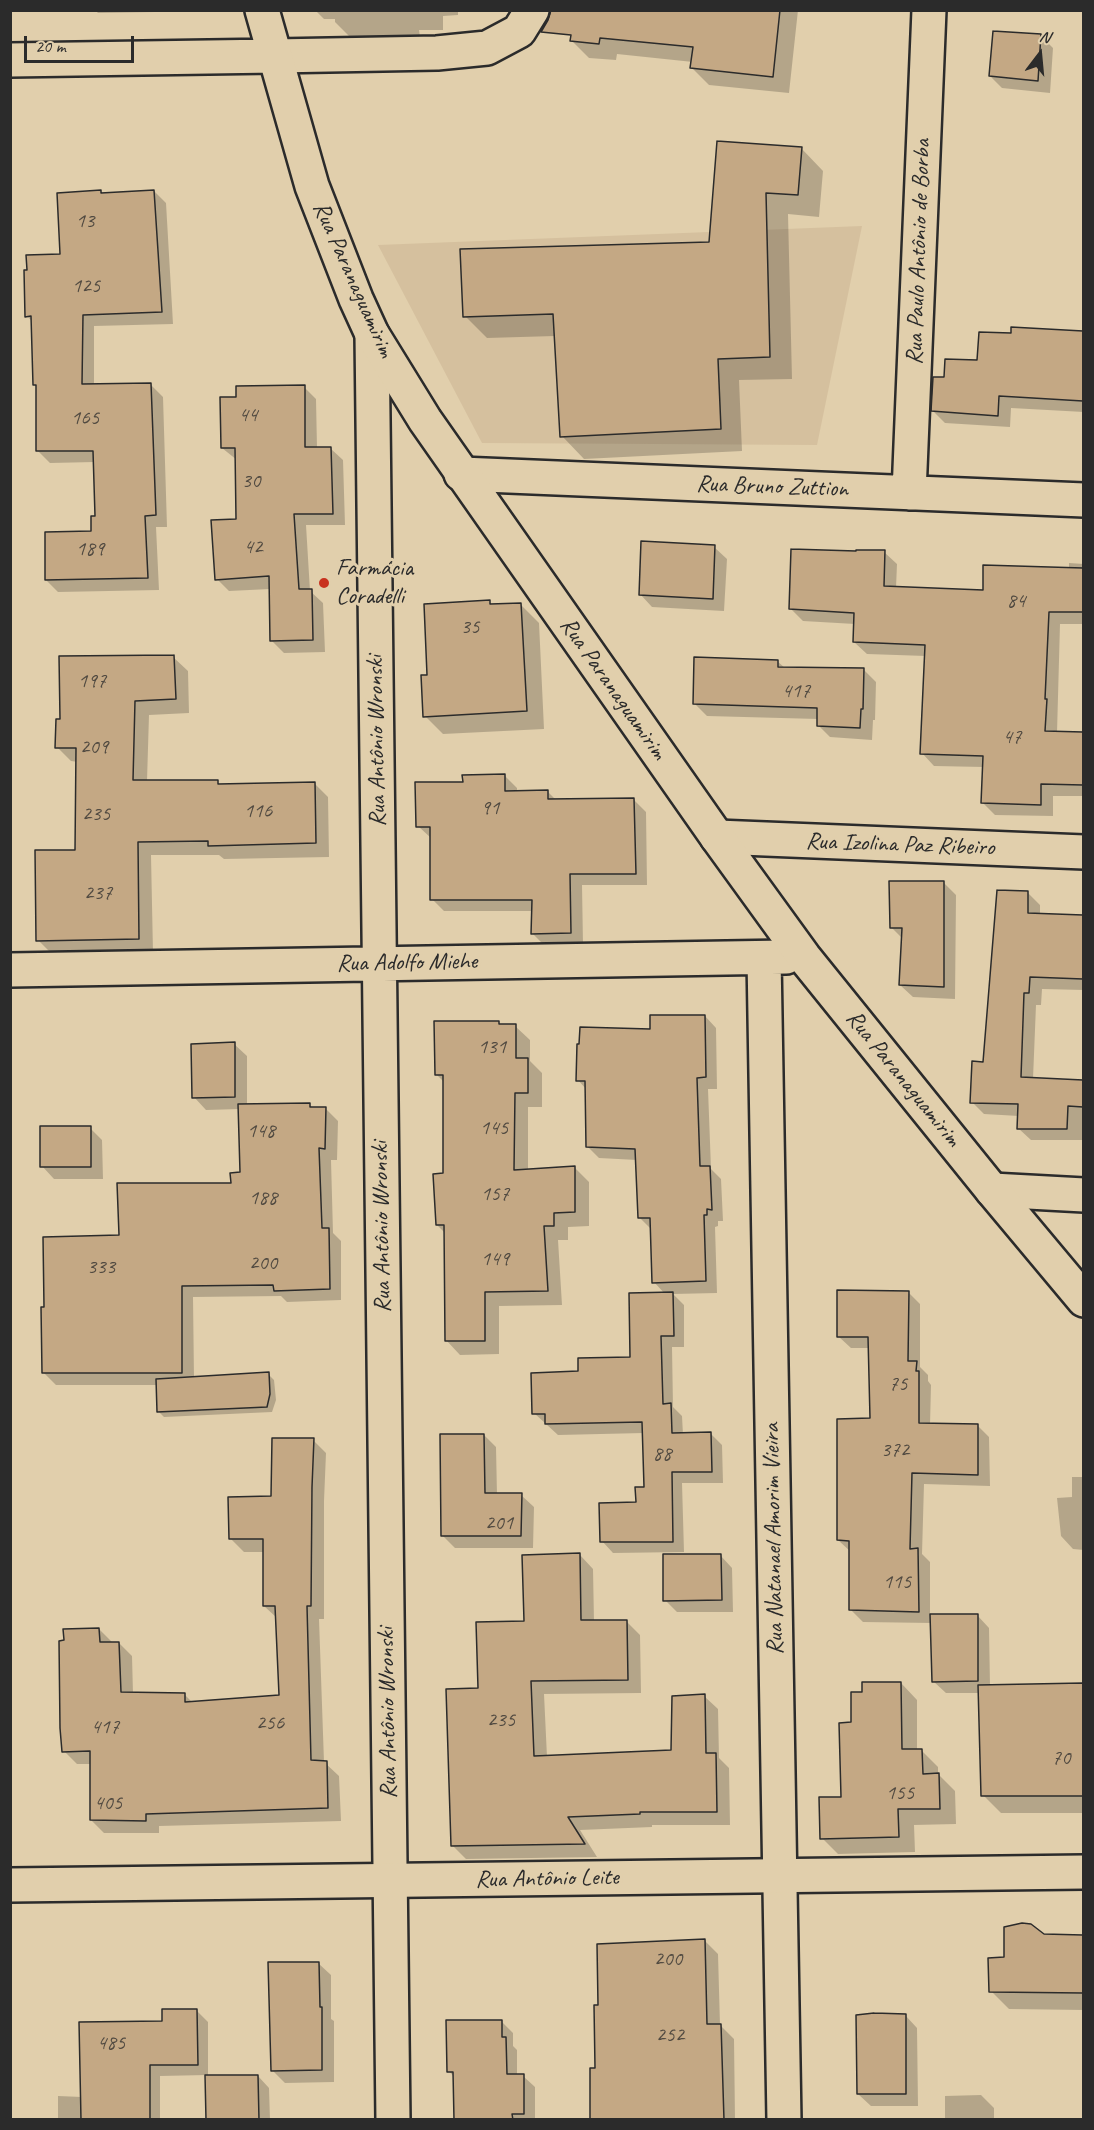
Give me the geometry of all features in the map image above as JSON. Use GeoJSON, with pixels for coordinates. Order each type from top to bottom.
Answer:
{"type":"FeatureCollection","features":[{"type":"Feature","properties":{"kind":"street","name":"Rua Paranaguamirim"},"geometry":{"type":"LineString","coordinates":[[262,10],[312,186],[372,334],[424,420],[804,957],[1083,1300]]}},
{"type":"Feature","properties":{"kind":"street"},"geometry":{"type":"LineString","coordinates":[[10,60],[437,53],[487,48],[519,31],[532,10]]}},
{"type":"Feature","properties":{"kind":"street","name":"Rua Paulo Antônio de Borba"},"geometry":{"type":"LineString","coordinates":[[909,492],[929,10]]}},
{"type":"Feature","properties":{"kind":"street","name":"Rua Antônio Wronski"},"geometry":{"type":"LineString","coordinates":[[372,334],[393,2120]]}},
{"type":"Feature","properties":{"kind":"street","name":"Rua Bruno Zuttion"},"geometry":{"type":"LineString","coordinates":[[461,474],[1083,500]]}},
{"type":"Feature","properties":{"kind":"street","name":"Rua Izolina Paz Ribeiro"},"geometry":{"type":"LineString","coordinates":[[717,837],[1083,852]]}},
{"type":"Feature","properties":{"kind":"street","name":"Rua Natanael Amorim Vieira"},"geometry":{"type":"LineString","coordinates":[[764,957],[784,2120]]}},
{"type":"Feature","properties":{"kind":"street","name":"Rua Adolfo Miehe"},"geometry":{"type":"LineString","coordinates":[[10,970],[804,957]]}},
{"type":"Feature","properties":{"kind":"street"},"geometry":{"type":"LineString","coordinates":[[992,1190],[1083,1195]]}},
{"type":"Feature","properties":{"kind":"street","name":"Rua Antônio Leite"},"geometry":{"type":"LineString","coordinates":[[10,1885],[1083,1872]]}},
{"type":"Feature","properties":{"kind":"shaded area"},"geometry":{"type":"Polygon","coordinates":[[[862,226],[817,445],[482,443],[378,245],[862,226]]]}},
{"type":"Feature","properties":{"kind":"building"},"geometry":{"type":"Polygon","coordinates":[[[551,10],[780,10],[773,77],[690,68],[693,47],[600,38],[599,44],[570,41],[571,35],[541,32],[551,10]]]}},
{"type":"Feature","properties":{"kind":"building"},"geometry":{"type":"Polygon","coordinates":[[[993,31],[1041,34],[1038,81],[989,76],[993,31]]]}},
{"type":"Feature","properties":{"kind":"building"},"geometry":{"type":"Polygon","coordinates":[[[717,141],[802,147],[798,195],[766,193],[770,357],[718,359],[721,429],[560,437],[553,314],[463,317],[460,249],[709,242],[717,141]]]}},
{"type":"Feature","properties":{"kind":"building"},"geometry":{"type":"Polygon","coordinates":[[[101,190],[101,193],[154,190],[162,312],[83,315],[82,384],[151,383],[156,515],[145,516],[148,578],[45,580],[45,532],[91,531],[91,516],[95,516],[93,451],[36,451],[36,385],[33,385],[31,316],[25,317],[26,255],[60,254],[57,193],[101,190]]]}},
{"type":"Feature","properties":{"kind":"building"},"geometry":{"type":"Polygon","coordinates":[[[1011,327],[1083,331],[1083,401],[999,396],[998,416],[931,411],[933,377],[944,377],[945,359],[977,360],[979,332],[1011,333],[1011,327]]]}},
{"type":"Feature","properties":{"kind":"building"},"geometry":{"type":"Polygon","coordinates":[[[305,385],[305,447],[331,447],[333,514],[294,514],[299,589],[312,589],[313,640],[270,641],[269,576],[215,580],[211,520],[236,519],[235,448],[221,448],[220,397],[236,397],[236,386],[305,385]]]}},
{"type":"Feature","properties":{"kind":"building"},"geometry":{"type":"Polygon","coordinates":[[[641,541],[715,545],[713,599],[639,595],[641,541]]]}},
{"type":"Feature","properties":{"kind":"building"},"geometry":{"type":"Polygon","coordinates":[[[791,549],[885,550],[884,586],[983,590],[983,565],[1083,568],[1083,612],[1049,612],[1045,731],[1083,732],[1083,785],[1041,784],[1041,805],[981,803],[983,756],[920,754],[925,645],[853,642],[854,613],[789,609],[791,549]]]}},
{"type":"Feature","properties":{"kind":"building"},"geometry":{"type":"Polygon","coordinates":[[[490,600],[490,604],[521,603],[527,711],[423,717],[421,675],[427,675],[424,604],[490,600]]]}},
{"type":"Feature","properties":{"kind":"building"},"geometry":{"type":"Polygon","coordinates":[[[174,655],[176,699],[135,701],[133,780],[218,780],[218,784],[315,782],[316,843],[208,846],[208,841],[138,842],[139,939],[36,941],[35,850],[75,850],[76,748],[55,748],[56,719],[60,719],[59,656],[174,655]]]}},
{"type":"Feature","properties":{"kind":"building"},"geometry":{"type":"Polygon","coordinates":[[[694,657],[778,660],[778,667],[864,668],[860,728],[817,726],[817,708],[693,704],[694,657]]]}},
{"type":"Feature","properties":{"kind":"building"},"geometry":{"type":"Polygon","coordinates":[[[505,774],[505,791],[548,790],[548,799],[634,798],[636,874],[570,874],[571,933],[531,934],[532,900],[430,900],[430,827],[416,827],[415,782],[463,782],[462,775],[505,774]]]}},
{"type":"Feature","properties":{"kind":"building"},"geometry":{"type":"Polygon","coordinates":[[[889,881],[944,881],[944,987],[899,985],[902,928],[890,928],[889,881]]]}},
{"type":"Feature","properties":{"kind":"building"},"geometry":{"type":"Polygon","coordinates":[[[997,890],[1028,891],[1028,913],[1083,915],[1083,979],[1030,977],[1029,993],[1024,993],[1021,1077],[1083,1080],[1083,1107],[1068,1106],[1067,1129],[1017,1129],[1018,1104],[970,1103],[972,1061],[983,1062],[997,890]]]}},
{"type":"Feature","properties":{"kind":"building"},"geometry":{"type":"Polygon","coordinates":[[[650,1015],[705,1015],[706,1077],[697,1078],[700,1166],[710,1166],[712,1210],[707,1209],[707,1215],[704,1215],[706,1281],[652,1283],[650,1218],[638,1218],[635,1149],[586,1147],[585,1081],[576,1081],[580,1027],[650,1029],[650,1015]]]}},
{"type":"Feature","properties":{"kind":"building"},"geometry":{"type":"Polygon","coordinates":[[[434,1021],[499,1021],[499,1024],[516,1024],[516,1058],[528,1058],[528,1093],[515,1093],[514,1170],[575,1166],[575,1212],[554,1213],[554,1226],[544,1226],[548,1291],[485,1292],[485,1341],[445,1341],[444,1225],[436,1225],[433,1174],[443,1173],[443,1075],[435,1075],[434,1021]]]}},
{"type":"Feature","properties":{"kind":"building"},"geometry":{"type":"Polygon","coordinates":[[[235,1042],[235,1097],[192,1098],[191,1044],[235,1042]]]}},
{"type":"Feature","properties":{"kind":"building"},"geometry":{"type":"Polygon","coordinates":[[[310,1103],[310,1107],[326,1107],[325,1149],[319,1148],[322,1228],[329,1228],[330,1289],[274,1291],[273,1285],[182,1286],[182,1373],[42,1373],[43,1237],[119,1235],[117,1183],[231,1183],[230,1173],[240,1172],[238,1104],[310,1103]]]}},
{"type":"Feature","properties":{"kind":"building"},"geometry":{"type":"Polygon","coordinates":[[[40,1126],[91,1126],[91,1167],[40,1167],[40,1126]]]}},
{"type":"Feature","properties":{"kind":"building"},"geometry":{"type":"Polygon","coordinates":[[[837,1290],[909,1291],[908,1361],[917,1361],[916,1371],[919,1371],[919,1423],[978,1424],[978,1475],[912,1473],[910,1549],[918,1548],[919,1612],[849,1610],[849,1541],[837,1540],[837,1419],[870,1418],[868,1337],[837,1337],[837,1290]]]}},
{"type":"Feature","properties":{"kind":"building"},"geometry":{"type":"Polygon","coordinates":[[[673,1292],[674,1336],[661,1336],[663,1404],[671,1403],[672,1433],[711,1432],[712,1472],[672,1472],[673,1542],[600,1542],[599,1503],[636,1502],[635,1487],[644,1487],[642,1422],[545,1424],[545,1414],[532,1414],[531,1373],[578,1371],[578,1358],[630,1357],[629,1293],[673,1292]]]}},
{"type":"Feature","properties":{"kind":"building"},"geometry":{"type":"Polygon","coordinates":[[[269,1372],[270,1394],[267,1407],[157,1412],[156,1379],[269,1372]]]}},
{"type":"Feature","properties":{"kind":"building"},"geometry":{"type":"Polygon","coordinates":[[[440,1434],[484,1434],[485,1493],[522,1493],[521,1536],[441,1536],[440,1434]]]}},
{"type":"Feature","properties":{"kind":"building"},"geometry":{"type":"Polygon","coordinates":[[[272,1438],[314,1438],[311,1606],[307,1606],[311,1760],[327,1761],[328,1808],[146,1814],[146,1821],[90,1820],[90,1751],[62,1752],[59,1641],[64,1640],[63,1629],[99,1628],[100,1642],[119,1642],[121,1692],[185,1693],[185,1702],[279,1695],[275,1606],[263,1606],[263,1539],[229,1539],[228,1497],[271,1496],[272,1438]]]}},
{"type":"Feature","properties":{"kind":"building"},"geometry":{"type":"Polygon","coordinates":[[[580,1553],[581,1620],[627,1620],[628,1680],[531,1681],[534,1756],[671,1750],[672,1696],[705,1694],[706,1753],[716,1753],[717,1812],[640,1812],[640,1814],[568,1817],[585,1844],[451,1846],[446,1689],[478,1688],[476,1622],[524,1621],[522,1555],[580,1553]]]}},
{"type":"Feature","properties":{"kind":"building"},"geometry":{"type":"Polygon","coordinates":[[[663,1554],[721,1554],[722,1600],[663,1601],[663,1554]]]}},
{"type":"Feature","properties":{"kind":"building"},"geometry":{"type":"Polygon","coordinates":[[[930,1614],[978,1614],[978,1681],[932,1682],[930,1614]]]}},
{"type":"Feature","properties":{"kind":"building"},"geometry":{"type":"Polygon","coordinates":[[[862,1682],[901,1682],[902,1749],[922,1749],[923,1774],[939,1773],[940,1809],[898,1809],[899,1837],[820,1839],[819,1797],[841,1797],[839,1723],[851,1722],[851,1692],[862,1692],[862,1682]]]}},
{"type":"Feature","properties":{"kind":"building"},"geometry":{"type":"Polygon","coordinates":[[[1083,1683],[1083,1796],[981,1796],[978,1685],[1083,1683]]]}},
{"type":"Feature","properties":{"kind":"building"},"geometry":{"type":"Polygon","coordinates":[[[1022,1923],[1031,1924],[1044,1934],[1083,1935],[1083,1993],[989,1992],[988,1958],[1004,1957],[1004,1927],[1022,1923]]]}},
{"type":"Feature","properties":{"kind":"building"},"geometry":{"type":"Polygon","coordinates":[[[705,1939],[707,2024],[721,2024],[724,2120],[590,2120],[590,2068],[595,2068],[594,2005],[598,2005],[597,1944],[705,1939]]]}},
{"type":"Feature","properties":{"kind":"building"},"geometry":{"type":"Polygon","coordinates":[[[268,1962],[319,1962],[322,2070],[271,2071],[268,1962]]]}},
{"type":"Feature","properties":{"kind":"building"},"geometry":{"type":"Polygon","coordinates":[[[162,2009],[197,2009],[198,2065],[150,2065],[150,2120],[81,2120],[79,2022],[162,2021],[162,2009]]]}},
{"type":"Feature","properties":{"kind":"building"},"geometry":{"type":"Polygon","coordinates":[[[906,2014],[906,2094],[857,2094],[856,2015],[906,2014]]]}},
{"type":"Feature","properties":{"kind":"building"},"geometry":{"type":"Polygon","coordinates":[[[446,2020],[502,2020],[502,2037],[506,2037],[507,2074],[524,2074],[524,2114],[512,2114],[513,2120],[454,2120],[453,2072],[447,2072],[446,2020]]]}},
{"type":"Feature","properties":{"kind":"building"},"geometry":{"type":"Polygon","coordinates":[[[205,2075],[258,2075],[259,2120],[206,2120],[205,2075]]]}},
{"type":"Feature","properties":{"kind":"place","name":"Farmácia Coradelli"},"geometry":{"type":"Point","coordinates":[324,583]}}]}
